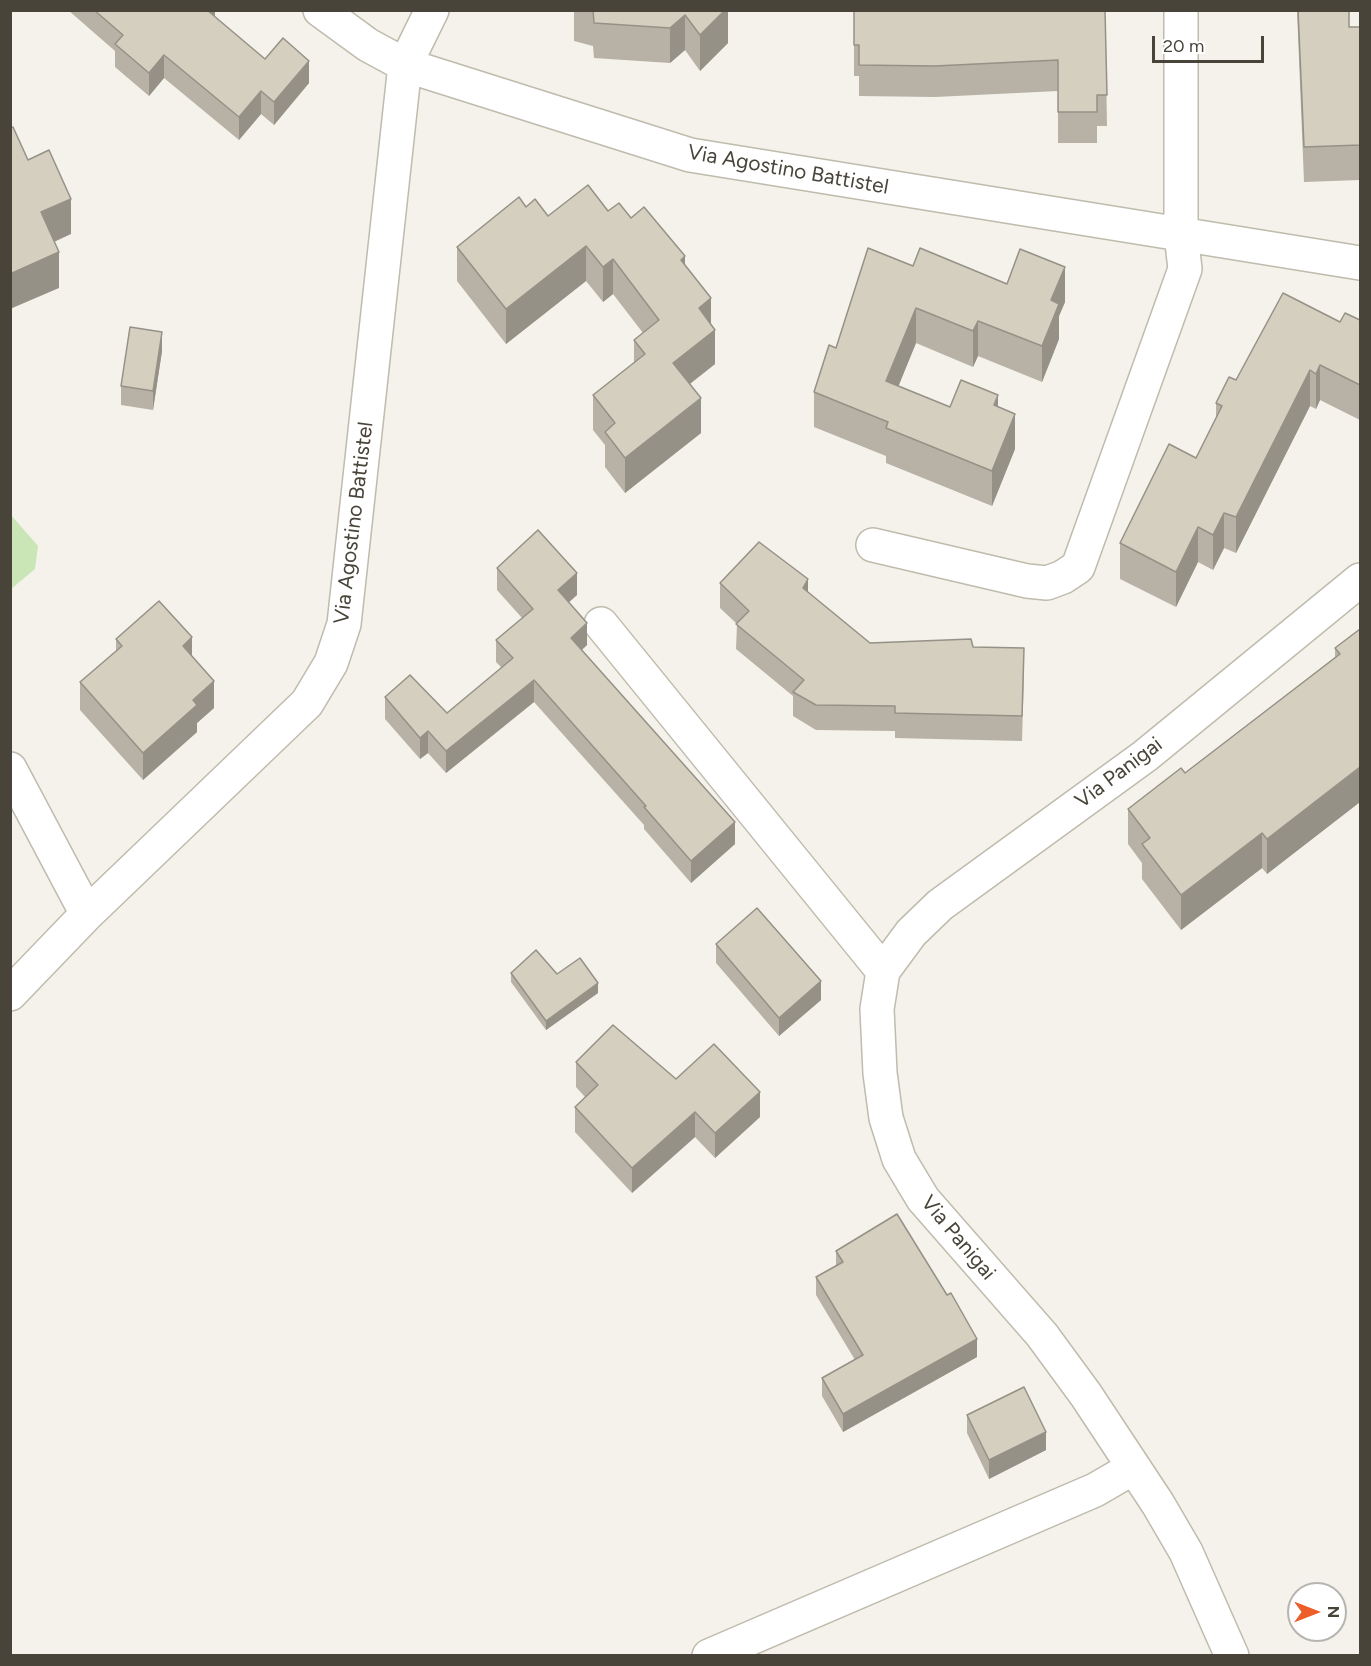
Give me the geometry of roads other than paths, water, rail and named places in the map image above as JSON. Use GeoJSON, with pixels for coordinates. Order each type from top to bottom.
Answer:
{"type":"FeatureCollection","features":[{"type":"Feature","properties":{"kind":"street","name":"Via Agostino Battistel"},"geometry":{"type":"LineString","coordinates":[[320,10],[368,45],[405,65],[690,155],[1360,263]]}},
{"type":"Feature","properties":{"kind":"street","name":"Via Agostino Battistel"},"geometry":{"type":"LineString","coordinates":[[10,994],[87,914],[307,703],[331,663],[344,624],[405,65],[432,10]]}},
{"type":"Feature","properties":{"kind":"street"},"geometry":{"type":"LineString","coordinates":[[873,545],[1027,581],[1047,583],[1063,577],[1078,567],[1185,269],[1181,234],[1181,10]]}},
{"type":"Feature","properties":{"kind":"street","name":"Via Panigai"},"geometry":{"type":"LineString","coordinates":[[1232,1656],[1186,1552],[1158,1504],[1086,1395],[1042,1335],[923,1199],[899,1159],[886,1118],[880,1073],[877,1009],[883,971],[911,933],[940,905],[1145,756],[1360,580]]}},
{"type":"Feature","properties":{"kind":"street"},"geometry":{"type":"LineString","coordinates":[[601,624],[883,971]]}},
{"type":"Feature","properties":{"kind":"street"},"geometry":{"type":"LineString","coordinates":[[10,769],[87,914]]}},
{"type":"Feature","properties":{"kind":"street"},"geometry":{"type":"LineString","coordinates":[[709,1656],[1095,1490],[1133,1468]]}}]}
